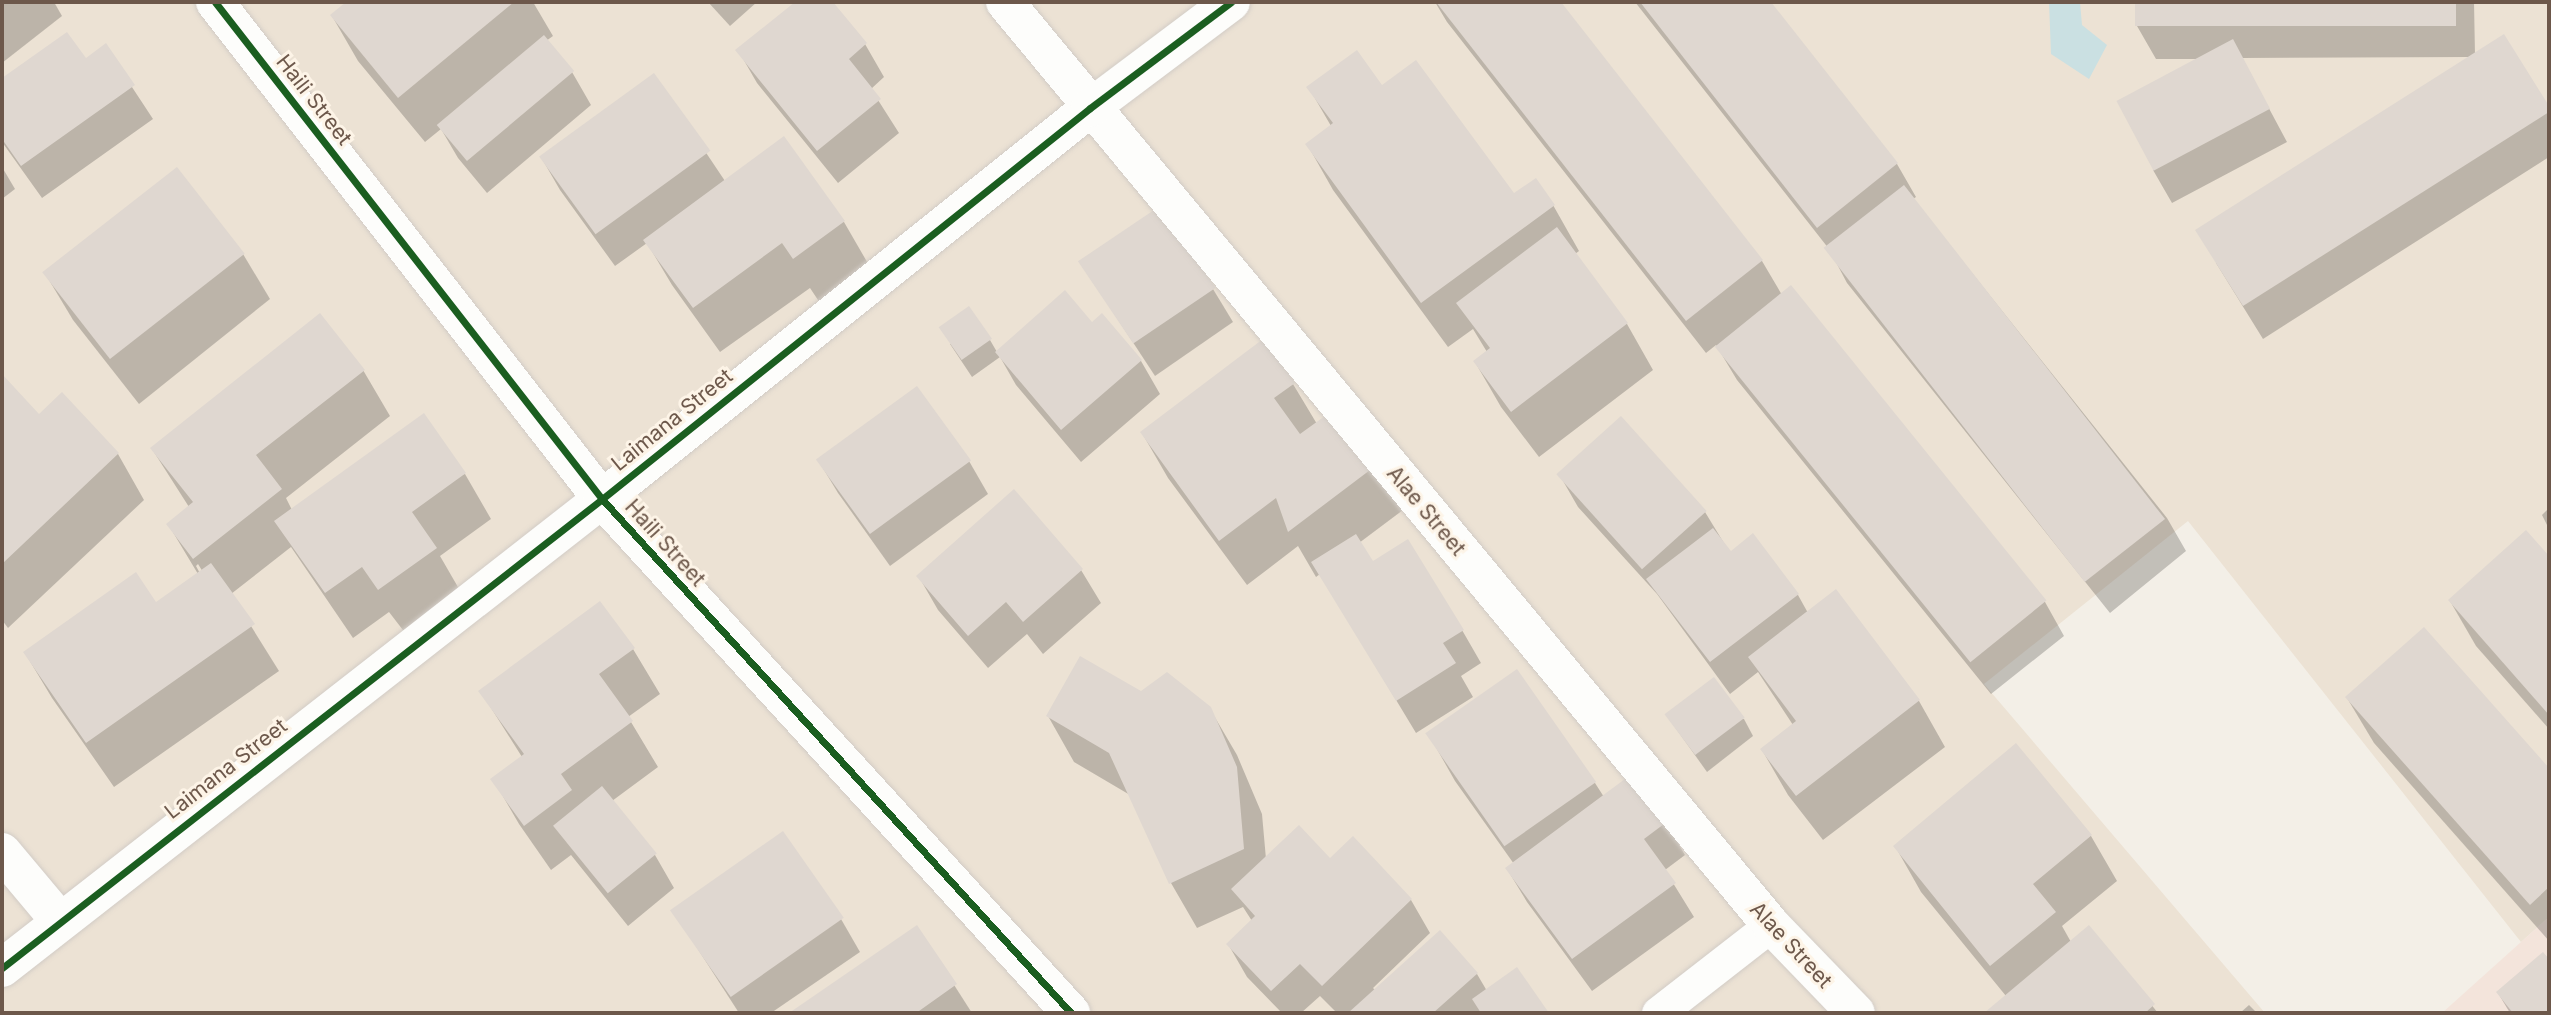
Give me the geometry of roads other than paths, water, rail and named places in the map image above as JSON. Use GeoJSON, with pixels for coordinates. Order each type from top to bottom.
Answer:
{"type":"FeatureCollection","features":[{"type":"Feature","properties":{"kind":"street","name":"Haili Street"},"geometry":{"type":"LineString","coordinates":[[215,2],[602,499],[1071,1013]]}},
{"type":"Feature","properties":{"kind":"street","name":"Alae Street"},"geometry":{"type":"LineString","coordinates":[[1005,2],[1090,108],[1771,925],[1856,1013]]}},
{"type":"Feature","properties":{"kind":"street","name":"Laimana Street"},"geometry":{"type":"LineString","coordinates":[[2,968],[602,499],[1090,108],[1231,2]]}},
{"type":"Feature","properties":{"kind":"street"},"geometry":{"type":"LineString","coordinates":[[2,852],[60,921]]}},
{"type":"Feature","properties":{"kind":"lane"},"geometry":{"type":"LineString","coordinates":[[1658,1013],[1771,925]]}}]}
